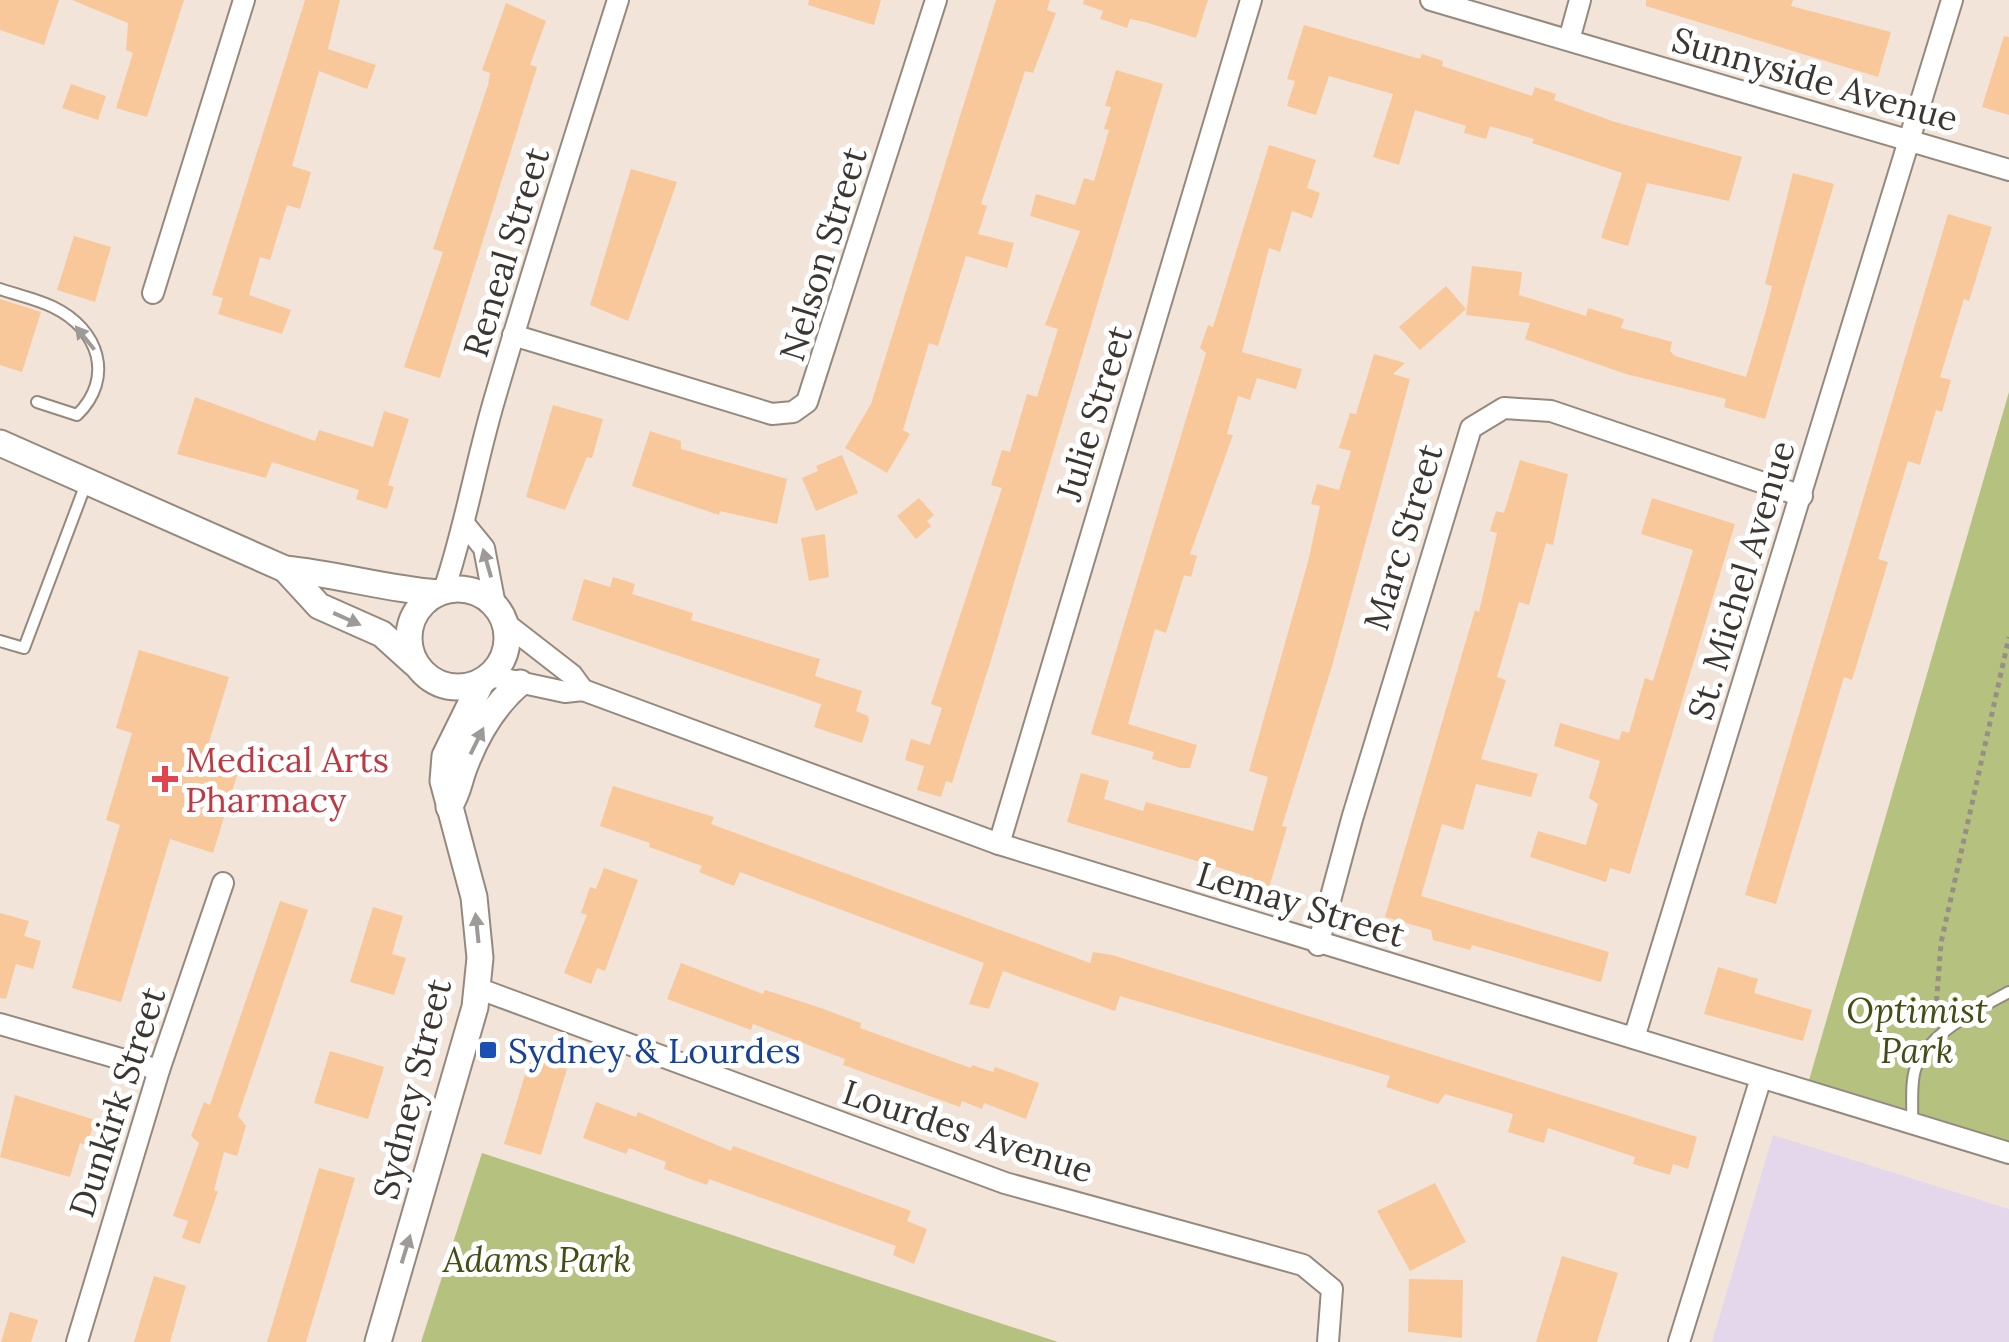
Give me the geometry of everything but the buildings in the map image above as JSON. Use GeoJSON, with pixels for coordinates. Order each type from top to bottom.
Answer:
{"type":"FeatureCollection","features":[{"type":"Feature","properties":{"kind":"street"},"geometry":{"type":"LineString","coordinates":[[154,293],[244,0]]}},
{"type":"Feature","properties":{"kind":"street","name":"Reneal Street"},"geometry":{"type":"LineString","coordinates":[[441,592],[456,541],[466,526],[466,496],[618,0]]}},
{"type":"Feature","properties":{"kind":"street","name":"Nelson Street"},"geometry":{"type":"LineString","coordinates":[[513,334],[772,414],[793,412],[807,402],[936,0]]}},
{"type":"Feature","properties":{"kind":"street","name":"Julie Street"},"geometry":{"type":"LineString","coordinates":[[999,844],[1251,0]]}},
{"type":"Feature","properties":{"kind":"street","name":"Sunnyside Avenue"},"geometry":{"type":"LineString","coordinates":[[1431,0],[2009,170]]}},
{"type":"Feature","properties":{"kind":"street"},"geometry":{"type":"LineString","coordinates":[[1569,40],[1580,0]]}},
{"type":"Feature","properties":{"kind":"street","name":"St. Michel Avenue"},"geometry":{"type":"LineString","coordinates":[[1634,1038],[1952,0]]}},
{"type":"Feature","properties":{"kind":"street","name":"Marc Street"},"geometry":{"type":"LineString","coordinates":[[1318,944],[1471,428],[1504,408],[1551,411],[1802,496]]}},
{"type":"Feature","properties":{"kind":"street"},"geometry":{"type":"LineString","coordinates":[[0,443],[285,569],[334,574],[384,590],[468,590],[500,614]]}},
{"type":"Feature","properties":{"kind":"street"},"geometry":{"type":"LineString","coordinates":[[285,569],[319,606],[382,634],[428,678],[447,686],[486,679],[504,654],[500,614],[484,548],[466,526]]}},
{"type":"Feature","properties":{"kind":"street"},"geometry":{"type":"LineString","coordinates":[[414,663],[408,643],[410,622],[421,604],[441,592]]}},
{"type":"Feature","properties":{"kind":"street","name":"Lemay Street"},"geometry":{"type":"LineString","coordinates":[[500,614],[572,675],[583,690]]}},
{"type":"Feature","properties":{"kind":"street","name":"Lemay Street"},"geometry":{"type":"LineString","coordinates":[[486,679],[565,692],[583,690],[999,844],[2009,1153]]}},
{"type":"Feature","properties":{"kind":"street","name":"Sydney Street"},"geometry":{"type":"LineString","coordinates":[[378,1342],[462,1058],[476,988],[480,958],[474,897],[443,781],[445,756],[486,679]]}},
{"type":"Feature","properties":{"kind":"street"},"geometry":{"type":"LineString","coordinates":[[448,808],[458,794],[465,765],[483,727],[500,700],[520,682]]}},
{"type":"Feature","properties":{"kind":"street","name":"Dunkirk Street"},"geometry":{"type":"LineString","coordinates":[[77,1342],[159,1070],[223,883]]}},
{"type":"Feature","properties":{"kind":"street","name":"Lourdes Avenue"},"geometry":{"type":"LineString","coordinates":[[476,988],[1005,1183],[1303,1265],[1332,1289],[1328,1342]]}},
{"type":"Feature","properties":{"kind":"street"},"geometry":{"type":"LineString","coordinates":[[0,1024],[159,1070]]}},
{"type":"Feature","properties":{"kind":"street"},"geometry":{"type":"LineString","coordinates":[[1679,1342],[1761,1078]]}},
{"type":"Feature","properties":{"kind":"lane"},"geometry":{"type":"LineString","coordinates":[[0,290],[56,308],[90,340],[100,362],[95,398],[77,415],[37,402]]}},
{"type":"Feature","properties":{"kind":"lane"},"geometry":{"type":"LineString","coordinates":[[0,640],[24,648],[87,481]]}},
{"type":"Feature","properties":{"kind":"lane"},"geometry":{"type":"LineString","coordinates":[[1912,1124],[1916,1067],[1937,1040],[1966,1015],[2009,992]]}},
{"type":"Feature","properties":{"kind":"path"},"geometry":{"type":"LineString","coordinates":[[1937,1040],[1934,1006],[1940,943],[2009,637]]}},
{"type":"Feature","properties":{"kind":"shaded area"},"geometry":{"type":"Polygon","coordinates":[[[1773,1135],[2009,1209],[2009,1342],[1712,1342],[1773,1135]]]}},
{"type":"Feature","properties":{"kind":"green space","name":"Optimist Park"},"geometry":{"type":"Polygon","coordinates":[[[2009,392],[2009,1154],[1805,1094],[2009,392]]]}},
{"type":"Feature","properties":{"kind":"green space","name":"Adams Park"},"geometry":{"type":"Polygon","coordinates":[[[482,1153],[1058,1342],[421,1342],[482,1153]]]}},
{"type":"Feature","properties":{"kind":"place","name":"Medical Arts Pharmacy"},"geometry":{"type":"Point","coordinates":[165,779]}},
{"type":"Feature","properties":{"kind":"place","name":"Sydney & Lourdes"},"geometry":{"type":"Point","coordinates":[488,1050]}}]}
